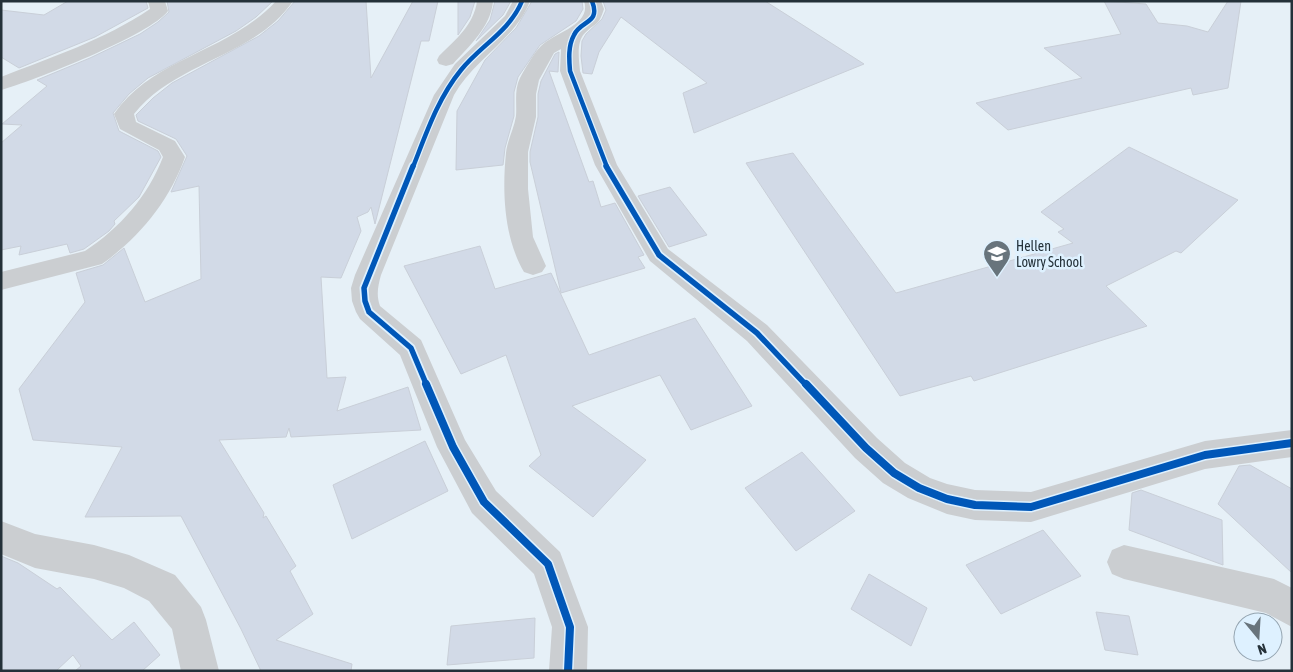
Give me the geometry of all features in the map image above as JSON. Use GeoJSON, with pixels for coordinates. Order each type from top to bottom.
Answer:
{"type":"FeatureCollection","features":[{"type":"Feature","properties":{"kind":"street"},"geometry":{"type":"LineString","coordinates":[[1,84],[120,36],[140,26],[159,11],[156,1]]}},
{"type":"Feature","properties":{"kind":"street"},"geometry":{"type":"LineString","coordinates":[[1,280],[93,258],[106,251],[117,241],[158,190],[174,157],[167,146],[126,125],[124,114],[132,102],[149,88],[250,34],[265,22],[285,1]]}},
{"type":"Feature","properties":{"kind":"street"},"geometry":{"type":"LineString","coordinates":[[435,112],[436,87],[441,66],[475,27],[486,10],[485,1]]}},
{"type":"Feature","properties":{"kind":"street"},"geometry":{"type":"LineString","coordinates":[[522,1],[512,20],[455,76],[435,112],[364,288],[365,301],[369,312],[411,348],[453,447],[484,502],[548,564],[570,627],[568,671]]}},
{"type":"Feature","properties":{"kind":"street"},"geometry":{"type":"LineString","coordinates":[[534,266],[521,237],[516,152],[526,117],[526,94],[529,80],[547,50],[591,21],[595,9],[592,1]]}},
{"type":"Feature","properties":{"kind":"street"},"geometry":{"type":"LineString","coordinates":[[576,31],[569,59],[570,71],[606,165],[659,255],[758,333],[866,448],[894,473],[919,488],[947,499],[975,505],[1031,507],[1205,455],[1292,443]]}},
{"type":"Feature","properties":{"kind":"street"},"geometry":{"type":"LineString","coordinates":[[1,537],[35,550],[94,562],[130,572],[162,588],[188,620],[200,671]]}},
{"type":"Feature","properties":{"kind":"street"},"geometry":{"type":"LineString","coordinates":[[1124,562],[1274,597],[1292,609]]}},
{"type":"Feature","properties":{"kind":"building"},"geometry":{"type":"Polygon","coordinates":[[[68,1],[146,1],[148,8],[95,37],[19,68],[1,57],[1,10],[44,15],[68,1]]]}},
{"type":"Feature","properties":{"kind":"building"},"geometry":{"type":"Polygon","coordinates":[[[167,1],[273,1],[256,17],[236,31],[148,78],[129,94],[113,113],[119,131],[158,151],[161,157],[139,197],[114,221],[115,224],[109,231],[84,249],[70,253],[67,244],[19,255],[21,246],[1,250],[1,143],[22,125],[2,124],[47,86],[37,80],[90,58],[140,34],[169,12],[167,1]]]}},
{"type":"Feature","properties":{"kind":"building"},"geometry":{"type":"Polygon","coordinates":[[[295,1],[366,1],[371,78],[413,1],[438,1],[429,41],[421,41],[375,224],[371,207],[368,212],[357,217],[361,231],[341,278],[321,277],[327,378],[346,377],[337,411],[408,387],[421,430],[291,437],[289,428],[286,437],[219,440],[264,513],[263,518],[266,516],[296,566],[290,571],[313,614],[276,640],[352,664],[351,671],[261,671],[181,516],[85,517],[122,447],[33,440],[19,389],[85,302],[76,273],[103,265],[124,248],[145,302],[201,279],[199,186],[171,192],[187,156],[176,139],[138,121],[136,115],[172,83],[259,36],[278,21],[295,1]]]}},
{"type":"Feature","properties":{"kind":"building"},"geometry":{"type":"Polygon","coordinates":[[[458,1],[475,1],[470,17],[458,35],[458,1]]]}},
{"type":"Feature","properties":{"kind":"building"},"geometry":{"type":"Polygon","coordinates":[[[495,1],[511,1],[503,15],[476,41],[490,20],[495,1]]]}},
{"type":"Feature","properties":{"kind":"building"},"geometry":{"type":"Polygon","coordinates":[[[532,1],[582,1],[583,9],[576,21],[540,45],[518,77],[514,92],[514,116],[505,148],[503,165],[456,170],[457,111],[485,60],[516,28],[532,1]]]}},
{"type":"Feature","properties":{"kind":"building"},"geometry":{"type":"Polygon","coordinates":[[[603,1],[765,1],[864,64],[694,133],[683,93],[707,83],[621,17],[599,52],[592,74],[583,73],[582,41],[586,34],[602,19],[606,10],[603,1]]]}},
{"type":"Feature","properties":{"kind":"building"},"geometry":{"type":"Polygon","coordinates":[[[1104,1],[1146,4],[1158,23],[1187,26],[1208,32],[1228,1],[1241,1],[1228,88],[1193,95],[1191,88],[1008,130],[976,103],[1082,78],[1044,48],[1121,34],[1104,1]]]}},
{"type":"Feature","properties":{"kind":"building"},"geometry":{"type":"Polygon","coordinates":[[[559,52],[558,72],[549,71],[589,182],[593,181],[601,207],[615,203],[644,255],[638,257],[645,268],[561,293],[530,162],[530,152],[538,117],[538,94],[541,81],[555,54],[559,52]]]}},
{"type":"Feature","properties":{"kind":"building"},"geometry":{"type":"Polygon","coordinates":[[[1129,147],[1238,200],[1181,253],[1176,251],[1106,286],[1147,326],[974,381],[971,376],[900,396],[746,163],[793,153],[896,293],[1073,243],[1058,232],[1064,229],[1041,212],[1129,147]]]}},
{"type":"Feature","properties":{"kind":"building"},"geometry":{"type":"Polygon","coordinates":[[[670,187],[707,235],[669,247],[638,196],[670,187]]]}},
{"type":"Feature","properties":{"kind":"building"},"geometry":{"type":"Polygon","coordinates":[[[480,246],[495,289],[551,273],[589,355],[695,318],[752,406],[691,430],[660,375],[572,406],[646,460],[593,517],[529,466],[541,455],[506,355],[461,374],[404,266],[480,246]]]}},
{"type":"Feature","properties":{"kind":"building"},"geometry":{"type":"Polygon","coordinates":[[[425,441],[448,491],[352,539],[333,485],[425,441]]]}},
{"type":"Feature","properties":{"kind":"building"},"geometry":{"type":"Polygon","coordinates":[[[802,452],[855,511],[796,551],[745,488],[802,452]]]}},
{"type":"Feature","properties":{"kind":"building"},"geometry":{"type":"Polygon","coordinates":[[[1250,465],[1292,489],[1292,573],[1218,504],[1239,466],[1250,465]]]}},
{"type":"Feature","properties":{"kind":"building"},"geometry":{"type":"Polygon","coordinates":[[[1141,490],[1222,520],[1223,565],[1129,530],[1132,493],[1141,490]]]}},
{"type":"Feature","properties":{"kind":"building"},"geometry":{"type":"Polygon","coordinates":[[[1043,530],[1081,576],[1001,614],[966,565],[1043,530]]]}},
{"type":"Feature","properties":{"kind":"building"},"geometry":{"type":"Polygon","coordinates":[[[1,556],[18,563],[57,589],[60,587],[112,640],[134,622],[160,655],[142,671],[75,671],[81,666],[73,655],[56,671],[1,671],[1,556]]]}},
{"type":"Feature","properties":{"kind":"building"},"geometry":{"type":"Polygon","coordinates":[[[869,574],[927,608],[911,646],[851,609],[869,574]]]}},
{"type":"Feature","properties":{"kind":"building"},"geometry":{"type":"Polygon","coordinates":[[[1096,612],[1129,616],[1138,655],[1105,650],[1096,612]]]}},
{"type":"Feature","properties":{"kind":"building"},"geometry":{"type":"Polygon","coordinates":[[[535,618],[534,658],[447,665],[451,626],[535,618]]]}},
{"type":"Feature","properties":{"kind":"cycle path"},"geometry":{"type":"LineString","coordinates":[[522,1],[512,20],[462,68],[444,95],[364,288],[365,301],[369,312],[411,348],[453,447],[484,502],[548,564],[570,627],[568,671]]}},
{"type":"Feature","properties":{"kind":"cycle path"},"geometry":{"type":"LineString","coordinates":[[592,1],[595,9],[591,21],[577,30],[572,39],[569,55],[570,71],[606,165],[659,255],[757,333],[866,448],[894,473],[919,488],[947,499],[975,505],[1031,507],[1205,455],[1292,443]]}},
{"type":"Feature","properties":{"kind":"place","name":"Hellen Lowry School"},"geometry":{"type":"Point","coordinates":[997,278]}}]}
